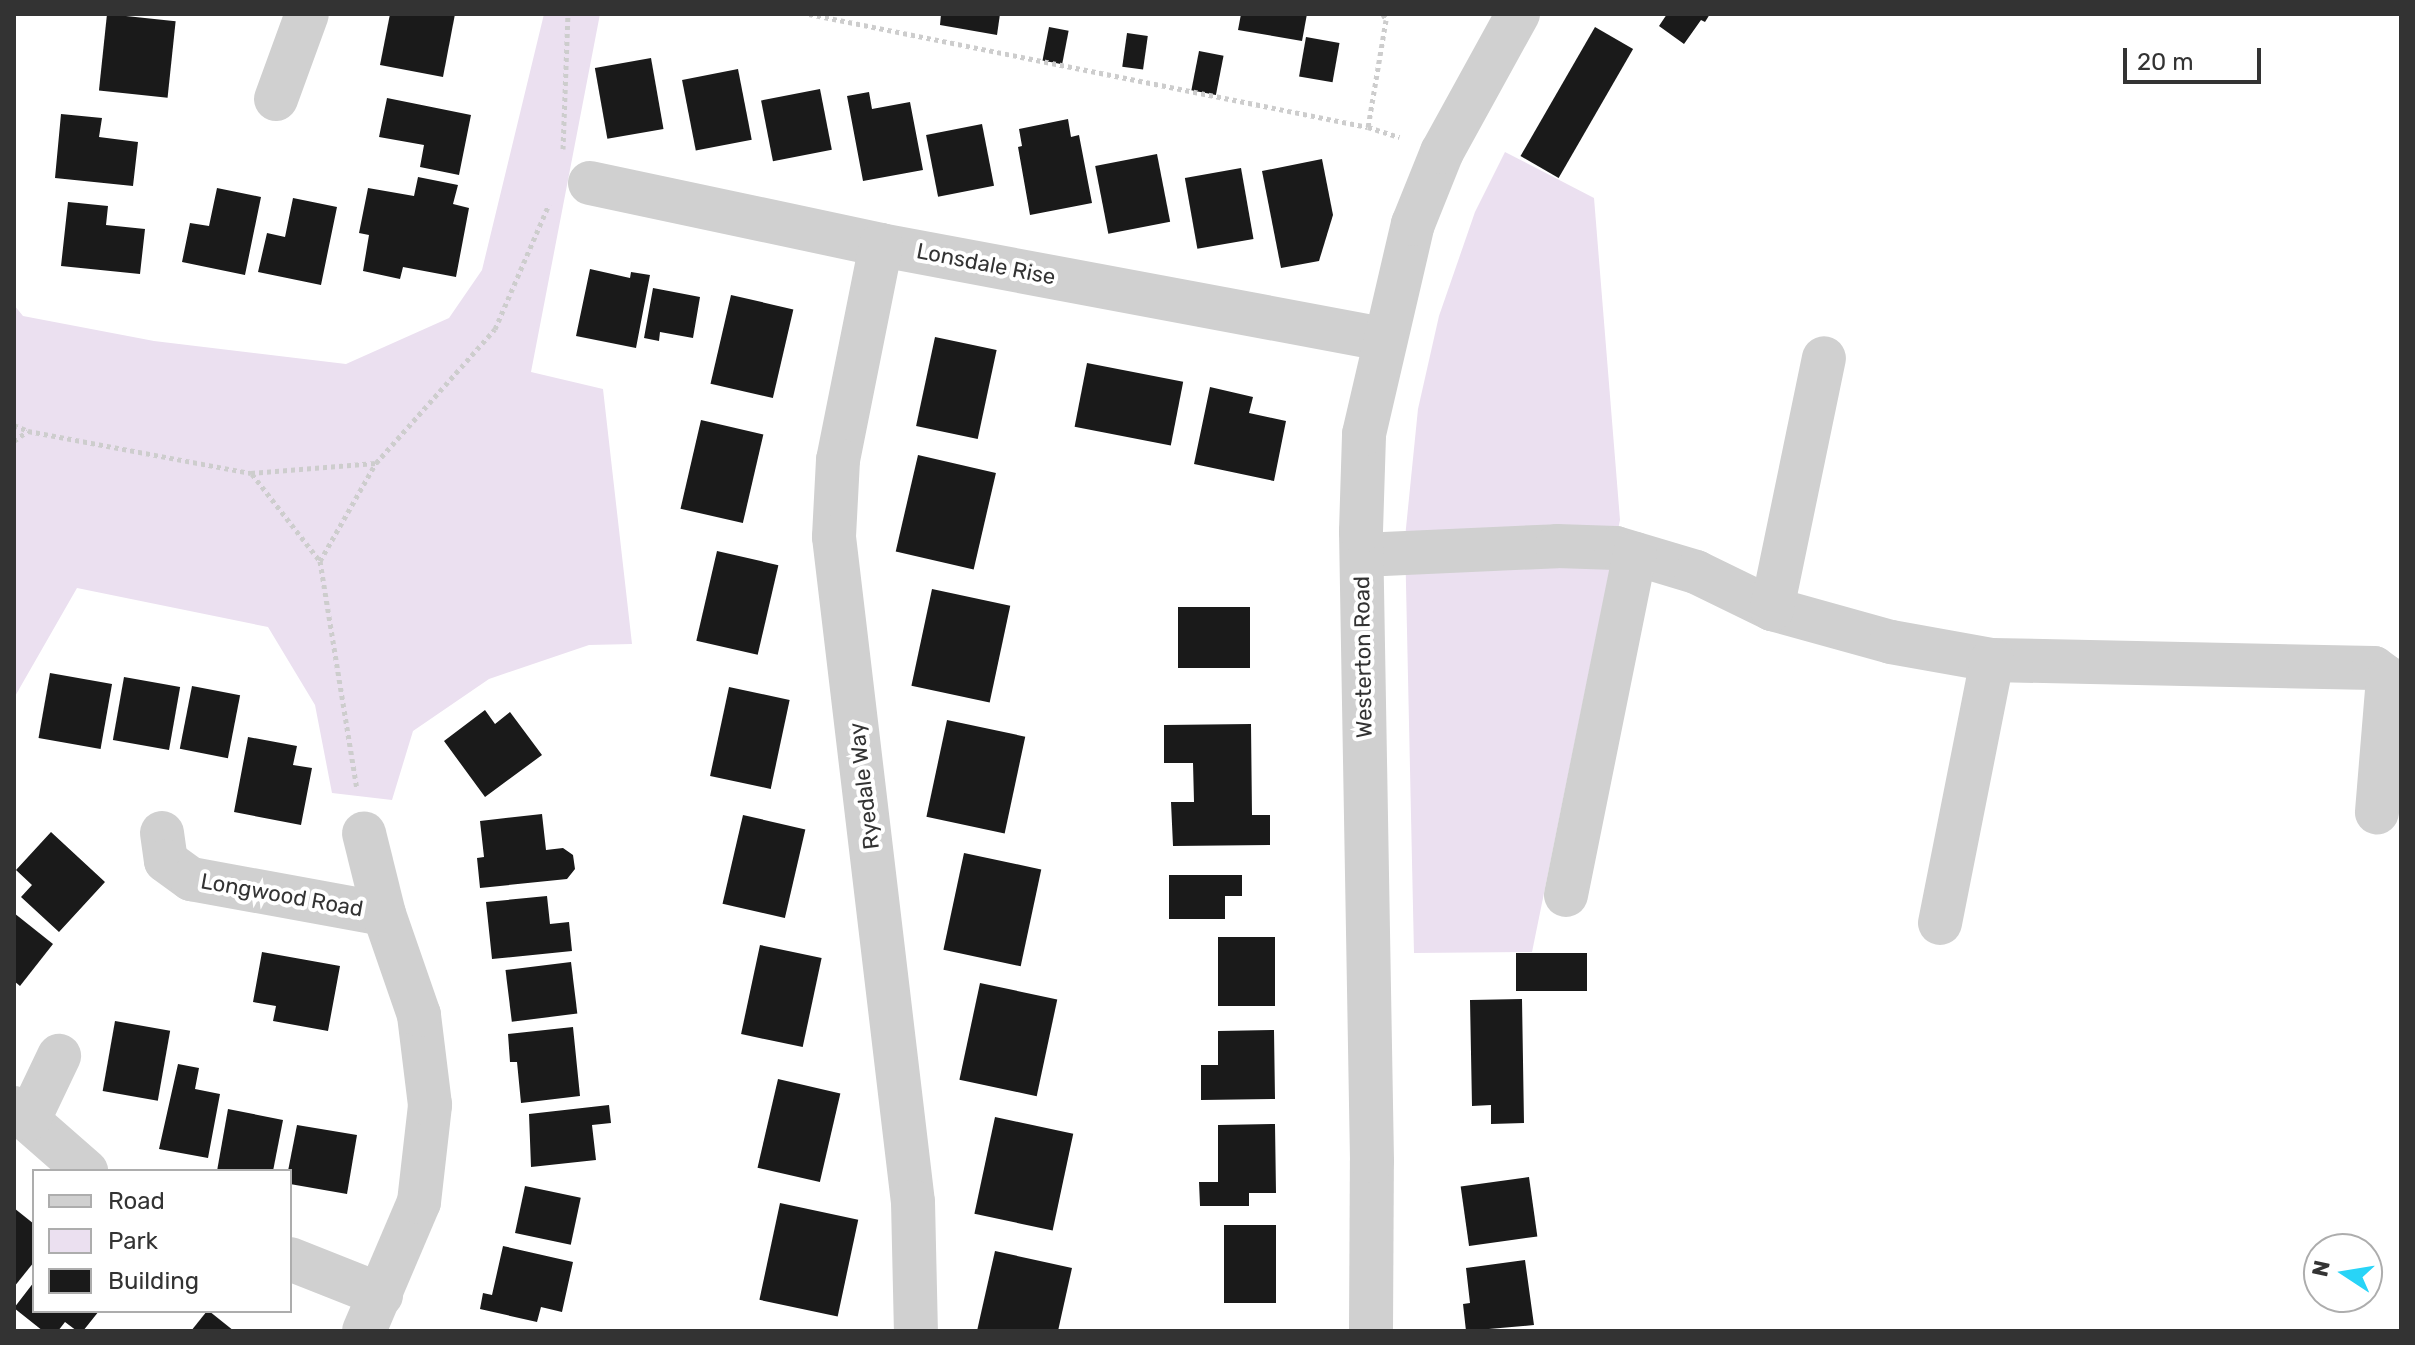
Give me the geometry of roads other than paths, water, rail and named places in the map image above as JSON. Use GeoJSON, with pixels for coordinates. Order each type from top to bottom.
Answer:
{"type":"FeatureCollection","features":[{"type":"Feature","properties":{"kind":"street"},"geometry":{"type":"LineString","coordinates":[[276,99],[307,14]]}},
{"type":"Feature","properties":{"kind":"street","name":"Westerton Road"},"geometry":{"type":"LineString","coordinates":[[1371,1331],[1372,1161],[1362,555],[1364,434],[1383,339],[1413,224],[1442,152],[1518,14]]}},
{"type":"Feature","properties":{"kind":"street","name":"Lonsdale Rise"},"geometry":{"type":"LineString","coordinates":[[569,178],[881,245],[1383,339]]}},
{"type":"Feature","properties":{"kind":"street","name":"Ryedale Way"},"geometry":{"type":"LineString","coordinates":[[881,245],[838,460],[834,537],[913,1202],[916,1331]]}},
{"type":"Feature","properties":{"kind":"street"},"geometry":{"type":"LineString","coordinates":[[1772,609],[1824,358]]}},
{"type":"Feature","properties":{"kind":"street"},"geometry":{"type":"LineString","coordinates":[[1362,555],[1557,546],[1616,548],[1696,572],[1772,609],[1891,642],[1992,660],[2374,668],[2388,678],[2377,813]]}},
{"type":"Feature","properties":{"kind":"street"},"geometry":{"type":"LineString","coordinates":[[1566,895],[1635,554]]}},
{"type":"Feature","properties":{"kind":"street"},"geometry":{"type":"LineString","coordinates":[[1940,923],[1992,660]]}},
{"type":"Feature","properties":{"kind":"street","name":"Longwood Road"},"geometry":{"type":"LineString","coordinates":[[162,833],[166,861],[191,879],[384,914]]}},
{"type":"Feature","properties":{"kind":"street","name":"Longwood Road"},"geometry":{"type":"LineString","coordinates":[[364,833],[384,914],[419,1015],[430,1105],[419,1202],[372,1313]]}},
{"type":"Feature","properties":{"kind":"street"},"geometry":{"type":"LineString","coordinates":[[59,1056],[22,1114],[84,1169]]}},
{"type":"Feature","properties":{"kind":"street"},"geometry":{"type":"LineString","coordinates":[[292,1260],[372,1313]]}}]}
